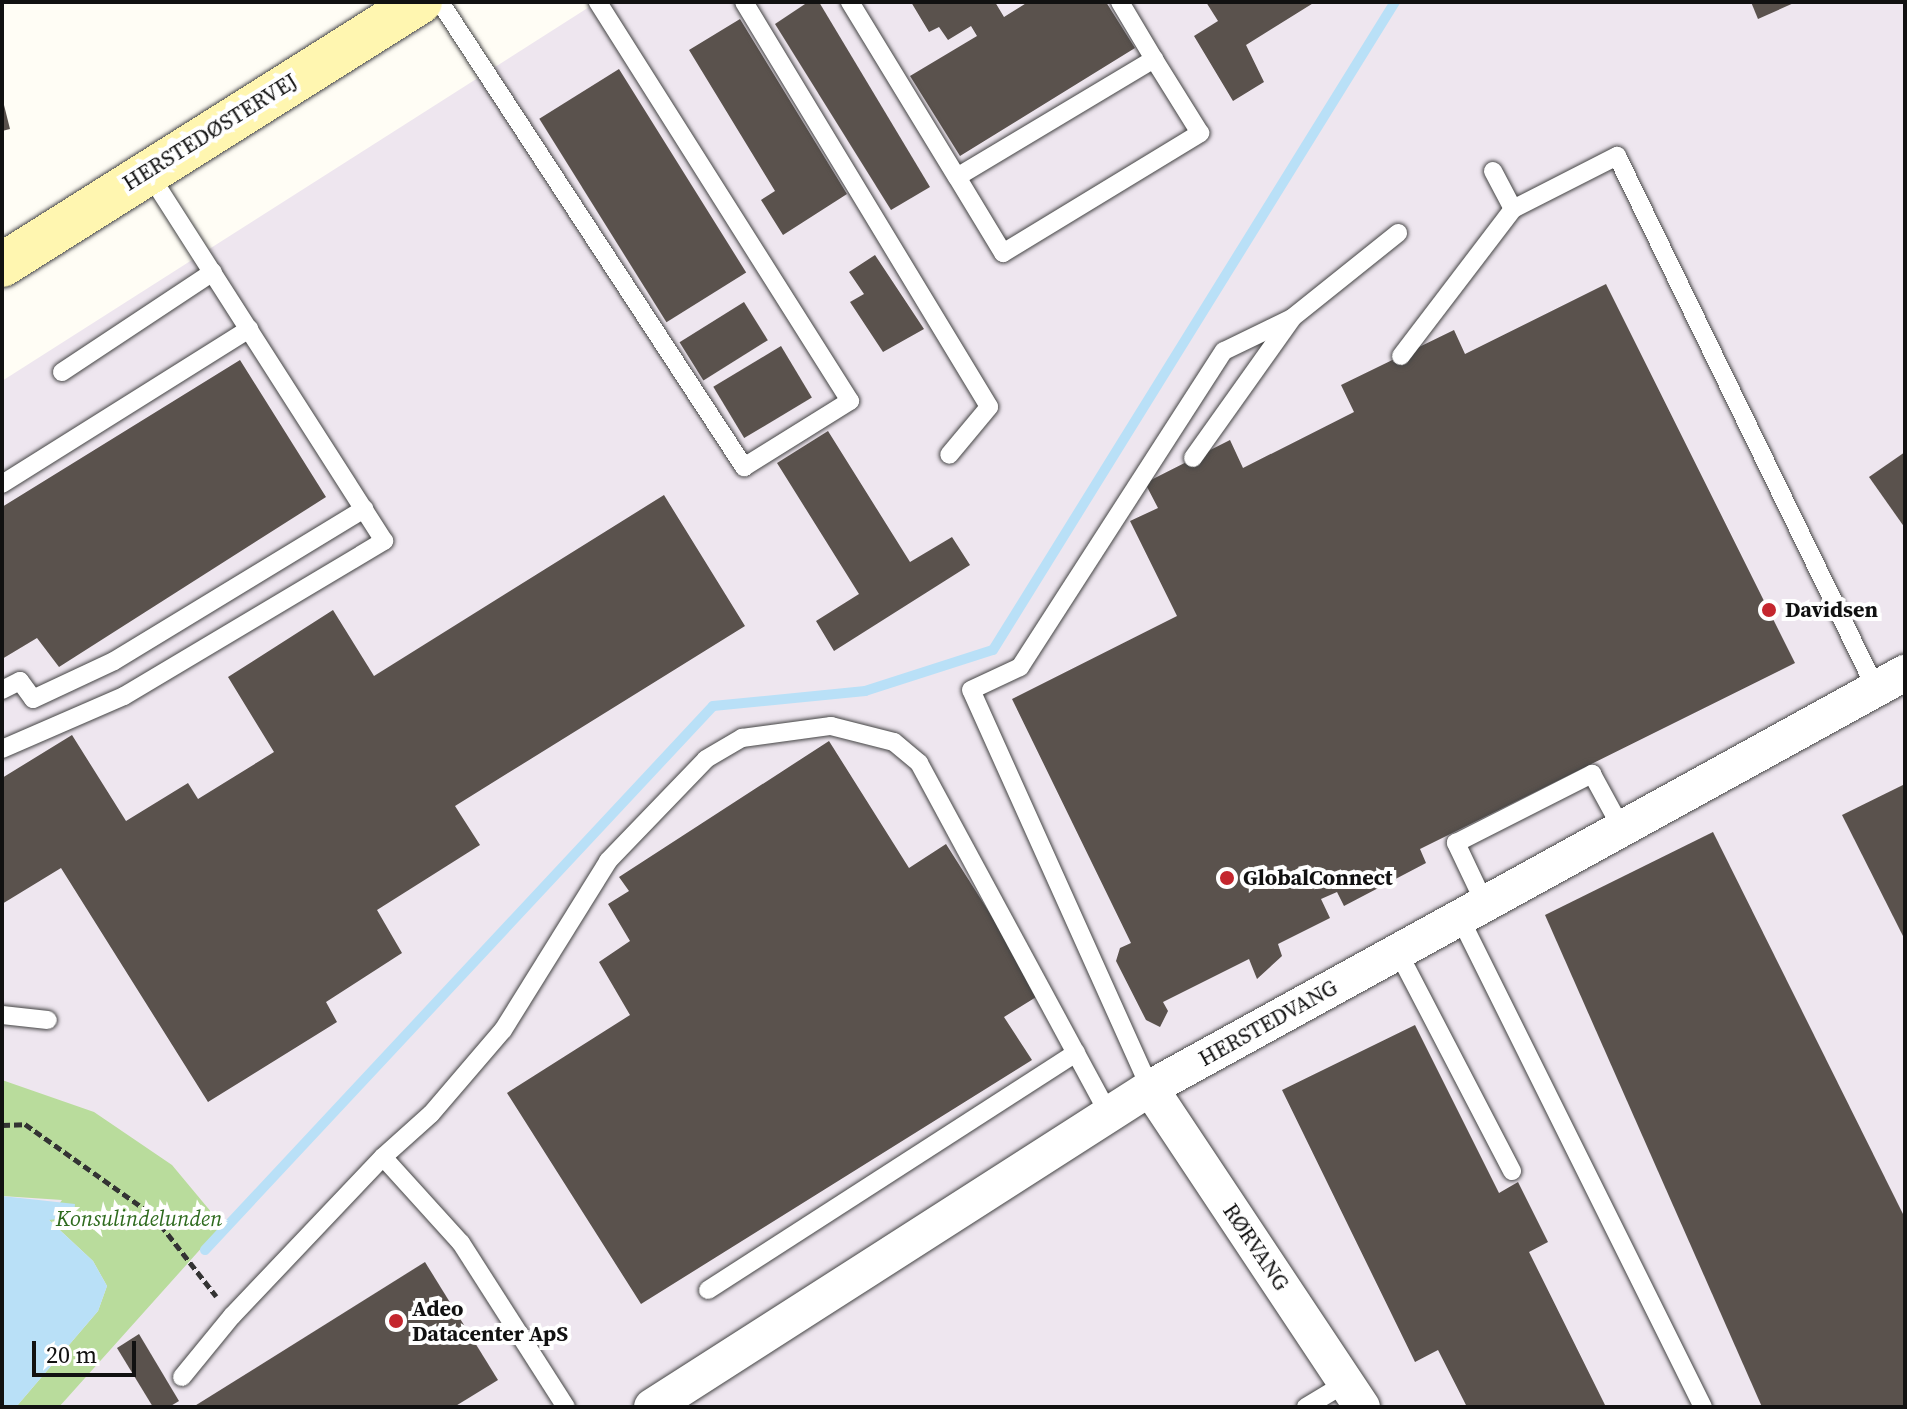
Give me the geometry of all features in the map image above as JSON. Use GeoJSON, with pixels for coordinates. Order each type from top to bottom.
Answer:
{"type":"FeatureCollection","features":[{"type":"Feature","properties":{"kind":"street","name":"HERSTEDØSTERVEJ"},"geometry":{"type":"LineString","coordinates":[[2,265],[394,9]]}},
{"type":"Feature","properties":{"kind":"street","name":"HERSTEDVANG"},"geometry":{"type":"LineString","coordinates":[[652,1407],[1150,1088],[1891,681]]}},
{"type":"Feature","properties":{"kind":"street","name":"RØRVANG"},"geometry":{"type":"LineString","coordinates":[[1150,1088],[1354,1395]]}},
{"type":"Feature","properties":{"kind":"lane"},"geometry":{"type":"LineString","coordinates":[[440,2],[744,467],[850,401],[598,2]]}},
{"type":"Feature","properties":{"kind":"lane"},"geometry":{"type":"LineString","coordinates":[[744,2],[989,407],[949,455]]}},
{"type":"Feature","properties":{"kind":"lane"},"geometry":{"type":"LineString","coordinates":[[850,2],[1003,253],[1200,133],[1120,2]]}},
{"type":"Feature","properties":{"kind":"lane"},"geometry":{"type":"LineString","coordinates":[[957,177],[1154,59]]}},
{"type":"Feature","properties":{"kind":"lane"},"geometry":{"type":"LineString","coordinates":[[1401,356],[1513,209],[1617,156],[1891,681]]}},
{"type":"Feature","properties":{"kind":"lane"},"geometry":{"type":"LineString","coordinates":[[2,749],[124,696],[384,541],[146,170]]}},
{"type":"Feature","properties":{"kind":"lane"},"geometry":{"type":"LineString","coordinates":[[1493,171],[1513,209]]}},
{"type":"Feature","properties":{"kind":"lane"},"geometry":{"type":"LineString","coordinates":[[1150,1088],[971,690],[1020,667],[1224,351],[1292,318],[1398,233]]}},
{"type":"Feature","properties":{"kind":"lane"},"geometry":{"type":"LineString","coordinates":[[62,372],[213,272]]}},
{"type":"Feature","properties":{"kind":"lane"},"geometry":{"type":"LineString","coordinates":[[1193,458],[1292,318]]}},
{"type":"Feature","properties":{"kind":"lane"},"geometry":{"type":"LineString","coordinates":[[2,484],[249,329]]}},
{"type":"Feature","properties":{"kind":"lane"},"geometry":{"type":"LineString","coordinates":[[2,690],[20,681],[33,699],[114,661],[364,509]]}},
{"type":"Feature","properties":{"kind":"lane"},"geometry":{"type":"LineString","coordinates":[[182,1377],[232,1316],[383,1157],[431,1114],[503,1030],[608,861],[706,759],[728,744],[763,733],[831,726],[859,729],[894,742],[919,763],[1109,1114]]}},
{"type":"Feature","properties":{"kind":"lane"},"geometry":{"type":"LineString","coordinates":[[1622,829],[1592,774],[1456,843],[1473,911],[1703,1407]]}},
{"type":"Feature","properties":{"kind":"lane"},"geometry":{"type":"LineString","coordinates":[[1398,952],[1512,1171]]}},
{"type":"Feature","properties":{"kind":"lane"},"geometry":{"type":"LineString","coordinates":[[2,1015],[48,1020]]}},
{"type":"Feature","properties":{"kind":"lane"},"geometry":{"type":"LineString","coordinates":[[708,1290],[1076,1053]]}},
{"type":"Feature","properties":{"kind":"lane"},"geometry":{"type":"LineString","coordinates":[[383,1157],[461,1243],[566,1407]]}},
{"type":"Feature","properties":{"kind":"lane"},"geometry":{"type":"LineString","coordinates":[[1306,1407],[1354,1395]]}},
{"type":"Feature","properties":{"kind":"path"},"geometry":{"type":"LineString","coordinates":[[2,1125],[25,1124],[153,1215],[232,1316]]}},
{"type":"Feature","properties":{"kind":"shaded area"},"geometry":{"type":"Polygon","coordinates":[[[597,2],[1905,2],[1905,1407],[2,1407],[2,381],[597,2]]]}},
{"type":"Feature","properties":{"kind":"green space","name":"Konsulindelunden"},"geometry":{"type":"Polygon","coordinates":[[[2,1080],[94,1112],[172,1165],[222,1225],[59,1407],[16,1407],[98,1311],[107,1286],[93,1261],[48,1219],[62,1200],[2,1196],[2,1080]]]}},
{"type":"Feature","properties":{"kind":"water"},"geometry":{"type":"Polygon","coordinates":[[[2,1196],[75,1204],[74,1217],[49,1220],[93,1261],[107,1286],[98,1311],[16,1407],[2,1407],[2,1196]]]}},
{"type":"Feature","properties":{"kind":"building"},"geometry":{"type":"Polygon","coordinates":[[[808,2],[819,2],[930,187],[891,210],[775,24],[808,2]]]}},
{"type":"Feature","properties":{"kind":"building"},"geometry":{"type":"Polygon","coordinates":[[[911,2],[995,2],[1004,17],[1028,2],[1106,2],[1135,48],[960,156],[910,76],[977,36],[971,26],[948,40],[939,27],[929,32],[911,2]]]}},
{"type":"Feature","properties":{"kind":"building"},"geometry":{"type":"Polygon","coordinates":[[[1206,2],[1315,2],[1246,45],[1264,82],[1233,101],[1194,36],[1218,21],[1206,2]]]}},
{"type":"Feature","properties":{"kind":"building"},"geometry":{"type":"Polygon","coordinates":[[[1751,2],[1796,2],[1758,19],[1751,2]]]}},
{"type":"Feature","properties":{"kind":"building"},"geometry":{"type":"Polygon","coordinates":[[[740,19],[847,194],[783,235],[761,200],[775,191],[689,50],[740,19]]]}},
{"type":"Feature","properties":{"kind":"building"},"geometry":{"type":"Polygon","coordinates":[[[619,69],[746,273],[666,322],[539,119],[619,69]]]}},
{"type":"Feature","properties":{"kind":"building"},"geometry":{"type":"Polygon","coordinates":[[[2,97],[10,129],[2,131],[2,97]]]}},
{"type":"Feature","properties":{"kind":"building"},"geometry":{"type":"Polygon","coordinates":[[[875,255],[924,329],[883,352],[850,302],[864,294],[849,272],[875,255]]]}},
{"type":"Feature","properties":{"kind":"building"},"geometry":{"type":"Polygon","coordinates":[[[1606,284],[1795,663],[1420,849],[1426,863],[1344,906],[1337,892],[1321,899],[1330,918],[1278,944],[1282,956],[1257,979],[1249,959],[1163,1002],[1168,1011],[1160,1027],[1146,1020],[1116,961],[1120,948],[1131,943],[1012,699],[1177,616],[1130,521],[1158,508],[1145,483],[1230,440],[1243,468],[1354,412],[1341,385],[1454,330],[1465,354],[1606,284]]]}},
{"type":"Feature","properties":{"kind":"building"},"geometry":{"type":"Polygon","coordinates":[[[744,302],[768,340],[703,380],[680,342],[744,302]]]}},
{"type":"Feature","properties":{"kind":"building"},"geometry":{"type":"Polygon","coordinates":[[[781,346],[812,397],[744,438],[713,387],[781,346]]]}},
{"type":"Feature","properties":{"kind":"building"},"geometry":{"type":"Polygon","coordinates":[[[240,360],[326,497],[59,667],[37,638],[2,659],[2,507],[240,360]]]}},
{"type":"Feature","properties":{"kind":"building"},"geometry":{"type":"Polygon","coordinates":[[[828,431],[910,562],[952,537],[970,565],[834,651],[816,621],[859,594],[777,463],[828,431]]]}},
{"type":"Feature","properties":{"kind":"building"},"geometry":{"type":"Polygon","coordinates":[[[1905,452],[1905,528],[1869,477],[1905,452]]]}},
{"type":"Feature","properties":{"kind":"building"},"geometry":{"type":"Polygon","coordinates":[[[664,495],[745,626],[455,806],[480,845],[377,910],[402,953],[326,1002],[337,1022],[208,1102],[61,868],[2,904],[2,778],[72,735],[126,821],[188,783],[198,799],[274,752],[228,677],[333,610],[374,676],[664,495]]]}},
{"type":"Feature","properties":{"kind":"building"},"geometry":{"type":"Polygon","coordinates":[[[829,741],[909,868],[946,844],[1041,994],[1004,1017],[1032,1060],[641,1304],[507,1093],[630,1015],[599,962],[630,941],[608,904],[629,891],[619,877],[829,741]]]}},
{"type":"Feature","properties":{"kind":"building"},"geometry":{"type":"Polygon","coordinates":[[[1905,784],[1905,940],[1842,815],[1905,784]]]}},
{"type":"Feature","properties":{"kind":"building"},"geometry":{"type":"Polygon","coordinates":[[[1713,832],[1905,1218],[1905,1407],[1762,1407],[1545,915],[1713,832]]]}},
{"type":"Feature","properties":{"kind":"building"},"geometry":{"type":"Polygon","coordinates":[[[1415,1025],[1499,1193],[1518,1182],[1548,1242],[1529,1252],[1606,1407],[1467,1407],[1438,1350],[1415,1362],[1282,1090],[1415,1025]]]}},
{"type":"Feature","properties":{"kind":"building","name":"Adeo Datacenter ApS"},"geometry":{"type":"Polygon","coordinates":[[[425,1262],[498,1380],[454,1407],[193,1407],[425,1262]]]}},
{"type":"Feature","properties":{"kind":"building"},"geometry":{"type":"Polygon","coordinates":[[[139,1334],[179,1401],[169,1407],[153,1407],[117,1348],[139,1334]]]}},
{"type":"Feature","properties":{"kind":"waterway"},"geometry":{"type":"LineString","coordinates":[[205,1250],[713,706],[865,691],[993,650],[1395,2]]}},
{"type":"Feature","properties":{"kind":"place","name":"Davidsen"},"geometry":{"type":"Point","coordinates":[1769,610]}},
{"type":"Feature","properties":{"kind":"place","name":"GlobalConnect"},"geometry":{"type":"Point","coordinates":[1227,878]}},
{"type":"Feature","properties":{"kind":"place","name":"Adeo Datacenter ApS"},"geometry":{"type":"Point","coordinates":[396,1321]}}]}
